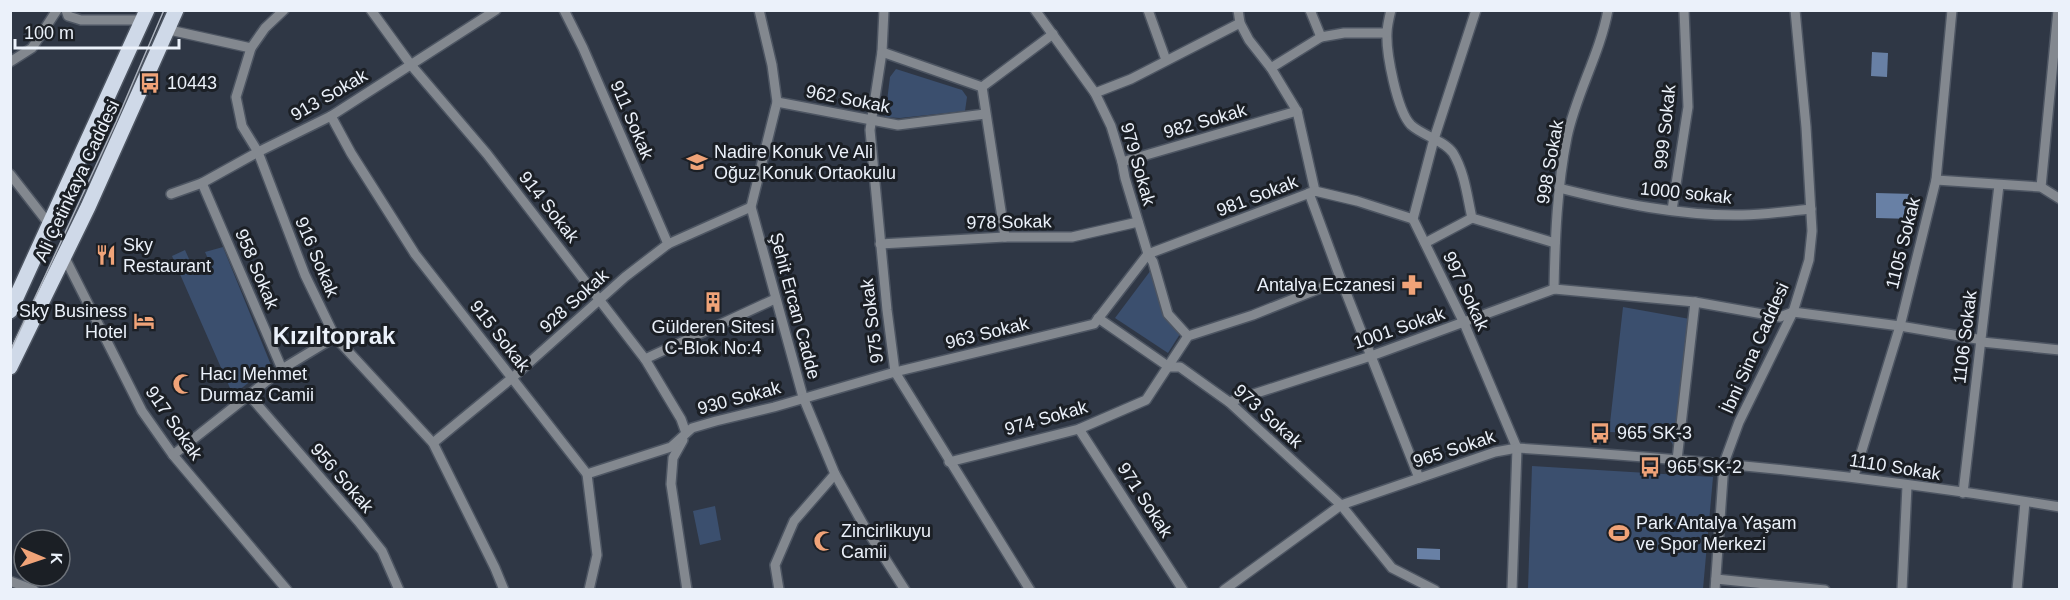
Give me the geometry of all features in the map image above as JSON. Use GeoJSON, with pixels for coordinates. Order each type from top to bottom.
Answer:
{"type":"FeatureCollection","features":[{"type":"Feature","properties":{"kind":"main road"},"geometry":{"type":"LineString","coordinates":[[12,307],[145,15]]}},
{"type":"Feature","properties":{"kind":"main road","name":"Ali Çetinkaya Caddesi"},"geometry":{"type":"LineString","coordinates":[[10,367],[64,256],[173,17]]}},
{"type":"Feature","properties":{"kind":"street"},"geometry":{"type":"LineString","coordinates":[[10,62],[32,48],[57,10]]}},
{"type":"Feature","properties":{"kind":"street"},"geometry":{"type":"LineString","coordinates":[[66,10],[68,16],[81,20],[145,15]]}},
{"type":"Feature","properties":{"kind":"street","name":"916 Sokak"},"geometry":{"type":"LineString","coordinates":[[284,10],[265,28],[251,48],[243,69],[236,97],[242,126],[258,152],[305,275],[335,337],[433,443],[504,590]]}},
{"type":"Feature","properties":{"kind":"street","name":"914 Sokak"},"geometry":{"type":"LineString","coordinates":[[371,10],[411,65],[487,154],[645,359],[681,418],[686,433]]}},
{"type":"Feature","properties":{"kind":"street","name":"913 Sokak"},"geometry":{"type":"LineString","coordinates":[[171,194],[202,183],[258,152],[332,116],[496,10]]}},
{"type":"Feature","properties":{"kind":"street","name":"911 Sokak"},"geometry":{"type":"LineString","coordinates":[[564,10],[583,48],[668,244]]}},
{"type":"Feature","properties":{"kind":"street","name":"Şehit Ercan Cadde"},"geometry":{"type":"LineString","coordinates":[[759,10],[772,64],[777,102],[751,207],[803,398],[835,474],[863,524],[905,590]]}},
{"type":"Feature","properties":{"kind":"street","name":"975 Sokak"},"geometry":{"type":"LineString","coordinates":[[884,10],[882,52],[870,130],[895,372],[1030,590]]}},
{"type":"Feature","properties":{"kind":"street","name":"979 Sokak"},"geometry":{"type":"LineString","coordinates":[[1035,10],[1095,93],[1111,126],[1138,222],[1148,254],[1153,262],[1168,314],[1188,336]]}},
{"type":"Feature","properties":{"kind":"street"},"geometry":{"type":"LineString","coordinates":[[1148,10],[1167,60]]}},
{"type":"Feature","properties":{"kind":"street"},"geometry":{"type":"LineString","coordinates":[[1238,10],[1240,23],[1249,40],[1271,68],[1297,111],[1312,192],[1341,280],[1419,478]]}},
{"type":"Feature","properties":{"kind":"street"},"geometry":{"type":"LineString","coordinates":[[1310,10],[1321,38]]}},
{"type":"Feature","properties":{"kind":"street"},"geometry":{"type":"LineString","coordinates":[[1390,10],[1386,33],[1392,75],[1400,106],[1409,123],[1451,150],[1464,174],[1472,218]]}},
{"type":"Feature","properties":{"kind":"street"},"geometry":{"type":"LineString","coordinates":[[1413,219],[1434,139],[1476,10]]}},
{"type":"Feature","properties":{"kind":"street","name":"998 Sokak"},"geometry":{"type":"LineString","coordinates":[[1554,289],[1559,188],[1567,136],[1604,29],[1608,10]]}},
{"type":"Feature","properties":{"kind":"street","name":"999 Sokak"},"geometry":{"type":"LineString","coordinates":[[1672,210],[1688,107],[1684,10]]}},
{"type":"Feature","properties":{"kind":"street","name":"İbni Sina Caddesi"},"geometry":{"type":"LineString","coordinates":[[1715,590],[1724,463],[1739,422],[1793,312],[1809,260],[1812,231],[1811,209],[1795,10]]}},
{"type":"Feature","properties":{"kind":"street","name":"1105 Sokak"},"geometry":{"type":"LineString","coordinates":[[1854,476],[1900,326],[1936,180],[1952,10]]}},
{"type":"Feature","properties":{"kind":"street"},"geometry":{"type":"LineString","coordinates":[[2041,187],[2058,10]]}},
{"type":"Feature","properties":{"kind":"street"},"geometry":{"type":"LineString","coordinates":[[173,17],[170,28],[174,31],[251,48]]}},
{"type":"Feature","properties":{"kind":"street"},"geometry":{"type":"LineString","coordinates":[[1095,93],[1131,79],[1240,23]]}},
{"type":"Feature","properties":{"kind":"street"},"geometry":{"type":"LineString","coordinates":[[1271,68],[1321,38],[1344,33],[1386,33]]}},
{"type":"Feature","properties":{"kind":"street"},"geometry":{"type":"LineString","coordinates":[[982,87],[1053,34]]}},
{"type":"Feature","properties":{"kind":"street"},"geometry":{"type":"LineString","coordinates":[[882,52],[982,87]]}},
{"type":"Feature","properties":{"kind":"street"},"geometry":{"type":"LineString","coordinates":[[982,87],[1005,237]]}},
{"type":"Feature","properties":{"kind":"street","name":"962 Sokak"},"geometry":{"type":"LineString","coordinates":[[777,102],[898,125],[985,114]]}},
{"type":"Feature","properties":{"kind":"street","name":"982 Sokak"},"geometry":{"type":"LineString","coordinates":[[1122,162],[1297,111]]}},
{"type":"Feature","properties":{"kind":"street","name":"915 Sokak"},"geometry":{"type":"LineString","coordinates":[[332,116],[351,153],[415,254],[587,474]]}},
{"type":"Feature","properties":{"kind":"street"},"geometry":{"type":"LineString","coordinates":[[10,174],[49,224]]}},
{"type":"Feature","properties":{"kind":"street"},"geometry":{"type":"LineString","coordinates":[[1936,180],[2041,187],[2060,199]]}},
{"type":"Feature","properties":{"kind":"street","name":"958 Sokak"},"geometry":{"type":"LineString","coordinates":[[202,183],[282,369]]}},
{"type":"Feature","properties":{"kind":"street","name":"1106 Sokak"},"geometry":{"type":"LineString","coordinates":[[1963,493],[1999,184]]}},
{"type":"Feature","properties":{"kind":"street","name":"1000 sokak"},"geometry":{"type":"LineString","coordinates":[[1559,188],[1612,202],[1672,210],[1742,215],[1811,209]]}},
{"type":"Feature","properties":{"kind":"street","name":"981 Sokak"},"geometry":{"type":"LineString","coordinates":[[1148,254],[1312,192],[1357,201],[1413,219]]}},
{"type":"Feature","properties":{"kind":"street","name":"928 Sokak"},"geometry":{"type":"LineString","coordinates":[[433,443],[512,378],[625,277],[668,244],[751,207]]}},
{"type":"Feature","properties":{"kind":"street"},"geometry":{"type":"LineString","coordinates":[[1425,243],[1472,218],[1555,243]]}},
{"type":"Feature","properties":{"kind":"street","name":"997 Sokak"},"geometry":{"type":"LineString","coordinates":[[1413,219],[1464,323],[1517,448],[1512,590]]}},
{"type":"Feature","properties":{"kind":"street","name":"978 Sokak"},"geometry":{"type":"LineString","coordinates":[[880,244],[1005,237],[1072,237],[1138,222]]}},
{"type":"Feature","properties":{"kind":"street","name":"963 Sokak"},"geometry":{"type":"LineString","coordinates":[[803,398],[895,372],[1094,324],[1148,254]]}},
{"type":"Feature","properties":{"kind":"street","name":"917 Sokak"},"geometry":{"type":"LineString","coordinates":[[64,256],[142,411],[173,455],[286,590]]}},
{"type":"Feature","properties":{"kind":"street"},"geometry":{"type":"LineString","coordinates":[[1188,336],[1253,315],[1341,280]]}},
{"type":"Feature","properties":{"kind":"street","name":"1001 Sokak"},"geometry":{"type":"LineString","coordinates":[[1229,402],[1371,356],[1554,289],[1695,302],[1780,317],[1793,312],[1900,326],[1977,339],[1982,342],[2060,350]]}},
{"type":"Feature","properties":{"kind":"street"},"geometry":{"type":"LineString","coordinates":[[645,359],[775,299]]}},
{"type":"Feature","properties":{"kind":"street"},"geometry":{"type":"LineString","coordinates":[[1677,460],[1695,302]]}},
{"type":"Feature","properties":{"kind":"street","name":"973 Sokak"},"geometry":{"type":"LineString","coordinates":[[1098,318],[1169,367],[1180,367],[1229,402],[1341,505],[1392,568],[1435,590]]}},
{"type":"Feature","properties":{"kind":"street","name":"974 Sokak"},"geometry":{"type":"LineString","coordinates":[[949,462],[1079,429],[1146,400],[1188,336]]}},
{"type":"Feature","properties":{"kind":"street"},"geometry":{"type":"LineString","coordinates":[[173,455],[282,369],[335,337]]}},
{"type":"Feature","properties":{"kind":"street","name":"956 Sokak"},"geometry":{"type":"LineString","coordinates":[[249,395],[382,551],[399,590]]}},
{"type":"Feature","properties":{"kind":"street","name":"930 Sokak"},"geometry":{"type":"LineString","coordinates":[[587,474],[671,447],[692,429],[803,398]]}},
{"type":"Feature","properties":{"kind":"street","name":"971 Sokak"},"geometry":{"type":"LineString","coordinates":[[1079,429],[1183,590]]}},
{"type":"Feature","properties":{"kind":"street"},"geometry":{"type":"LineString","coordinates":[[686,433],[673,458],[671,484],[687,590]]}},
{"type":"Feature","properties":{"kind":"street","name":"965 Sokak"},"geometry":{"type":"LineString","coordinates":[[1224,590],[1341,505],[1495,452],[1517,448],[1724,463]]}},
{"type":"Feature","properties":{"kind":"street","name":"1110 Sokak"},"geometry":{"type":"LineString","coordinates":[[1724,463],[1854,476],[1907,486],[2060,507]]}},
{"type":"Feature","properties":{"kind":"street"},"geometry":{"type":"LineString","coordinates":[[587,474],[597,555],[590,590]]}},
{"type":"Feature","properties":{"kind":"street"},"geometry":{"type":"LineString","coordinates":[[779,590],[775,566],[794,521],[835,474]]}},
{"type":"Feature","properties":{"kind":"street"},"geometry":{"type":"LineString","coordinates":[[1902,590],[1907,486]]}},
{"type":"Feature","properties":{"kind":"street"},"geometry":{"type":"LineString","coordinates":[[2017,590],[2025,502]]}},
{"type":"Feature","properties":{"kind":"street"},"geometry":{"type":"LineString","coordinates":[[1716,579],[1825,590]]}},
{"type":"Feature","properties":{"kind":"street"},"geometry":{"type":"LineString","coordinates":[[10,581],[34,590]]}},
{"type":"Feature","properties":{"kind":"shaded area"},"geometry":{"type":"Polygon","coordinates":[[[1872,52],[1888,53],[1887,77],[1871,76],[1872,52]]]}},
{"type":"Feature","properties":{"kind":"shaded area"},"geometry":{"type":"Polygon","coordinates":[[[896,69],[962,90],[967,97],[965,111],[900,118],[885,117],[890,77],[896,69]]]}},
{"type":"Feature","properties":{"kind":"shaded area"},"geometry":{"type":"Polygon","coordinates":[[[1876,193],[1913,194],[1913,219],[1876,218],[1876,193]]]}},
{"type":"Feature","properties":{"kind":"shaded area"},"geometry":{"type":"Polygon","coordinates":[[[223,247],[271,365],[233,395],[172,256],[185,250],[193,268],[209,261],[205,252],[223,247]]]}},
{"type":"Feature","properties":{"kind":"shaded area"},"geometry":{"type":"Polygon","coordinates":[[[1151,270],[1180,334],[1168,353],[1115,318],[1151,270]]]}},
{"type":"Feature","properties":{"kind":"shaded area"},"geometry":{"type":"Polygon","coordinates":[[[1623,307],[1690,319],[1674,447],[1667,434],[1609,432],[1623,307]]]}},
{"type":"Feature","properties":{"kind":"shaded area","name":"Park Antalya Yaşam ve Spor Merkezi"},"geometry":{"type":"Polygon","coordinates":[[[1532,466],[1713,477],[1703,589],[1528,589],[1532,466]]]}},
{"type":"Feature","properties":{"kind":"shaded area"},"geometry":{"type":"Polygon","coordinates":[[[715,506],[721,540],[700,545],[693,511],[715,506]]]}},
{"type":"Feature","properties":{"kind":"shaded area"},"geometry":{"type":"Polygon","coordinates":[[[1417,548],[1440,549],[1440,560],[1417,559],[1417,548]]]}},
{"type":"Feature","properties":{"kind":"tram line"},"geometry":{"type":"LineString","coordinates":[[10,352],[116,122],[164,10]]}},
{"type":"Feature","properties":{"kind":"place","name":"10443"},"geometry":{"type":"Point","coordinates":[150,83]}},
{"type":"Feature","properties":{"kind":"place","name":"Nadire Konuk Ve Ali Oğuz Konuk Ortaokulu"},"geometry":{"type":"Point","coordinates":[697,162]}},
{"type":"Feature","properties":{"kind":"place","name":"Sky Restaurant"},"geometry":{"type":"Point","coordinates":[106,255]}},
{"type":"Feature","properties":{"kind":"place","name":"Antalya Eczanesi"},"geometry":{"type":"Point","coordinates":[1412,285]}},
{"type":"Feature","properties":{"kind":"place","name":"Gülderen Sitesi C-Blok No:4"},"geometry":{"type":"Point","coordinates":[713,302]}},
{"type":"Feature","properties":{"kind":"place","name":"Sky Business Hotel"},"geometry":{"type":"Point","coordinates":[144,321]}},
{"type":"Feature","properties":{"kind":"place","name":"Hacı Mehmet Durmaz Camii"},"geometry":{"type":"Point","coordinates":[183,384]}},
{"type":"Feature","properties":{"kind":"place","name":"965 SK-3"},"geometry":{"type":"Point","coordinates":[1600,433]}},
{"type":"Feature","properties":{"kind":"place","name":"965 SK-2"},"geometry":{"type":"Point","coordinates":[1650,467]}},
{"type":"Feature","properties":{"kind":"place","name":"Park Antalya Yaşam ve Spor Merkezi"},"geometry":{"type":"Point","coordinates":[1619,533]}},
{"type":"Feature","properties":{"kind":"place","name":"Zincirlikuyu Camii"},"geometry":{"type":"Point","coordinates":[824,541]}},
{"type":"Feature","properties":{"kind":"district","name":"Kızıltoprak"},"geometry":{"type":"Point","coordinates":[334,336]}}]}
